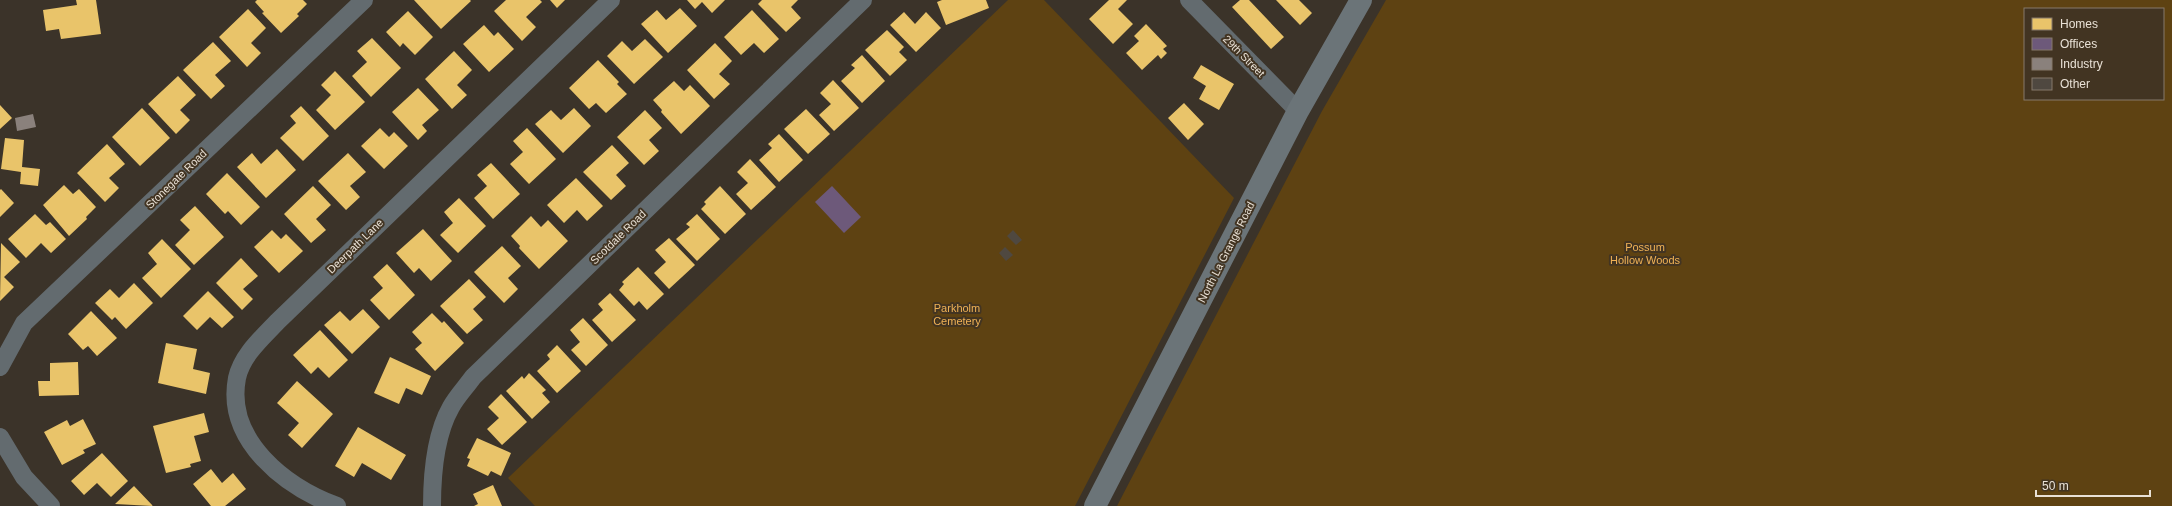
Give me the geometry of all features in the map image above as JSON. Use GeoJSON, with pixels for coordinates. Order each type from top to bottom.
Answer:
{"type":"FeatureCollection","features":[{"type":"Feature","properties":{"kind":"main road","name":"North La Grange Road"},"geometry":{"type":"LineString","coordinates":[[1095,506],[1298,111],[1361,0]]}},
{"type":"Feature","properties":{"kind":"street","name":"Stonegate Road"},"geometry":{"type":"LineString","coordinates":[[0,367],[24,323],[364,0]]}},
{"type":"Feature","properties":{"kind":"street","name":"Deerpath Lane"},"geometry":{"type":"LineString","coordinates":[[337,506],[316,498],[297,488],[280,475],[254,447],[244,431],[238,414],[237,378],[245,360],[252,348],[277,322],[612,0]]}},
{"type":"Feature","properties":{"kind":"street","name":"Scotdale Road"},"geometry":{"type":"LineString","coordinates":[[432,506],[432,483],[437,445],[451,407],[473,377],[863,0]]}},
{"type":"Feature","properties":{"kind":"street","name":"29th Street"},"geometry":{"type":"LineString","coordinates":[[1189,0],[1298,111]]}},
{"type":"Feature","properties":{"kind":"street"},"geometry":{"type":"LineString","coordinates":[[0,437],[24,477],[51,506]]}},
{"type":"Feature","properties":{"kind":"green space","name":"Parkholm Cemetery"},"geometry":{"type":"Polygon","coordinates":[[[1008,0],[1044,0],[1234,198],[1075,506],[535,506],[508,478],[1008,0]]]}},
{"type":"Feature","properties":{"kind":"green space","name":"Possum Hollow Woods"},"geometry":{"type":"Polygon","coordinates":[[[1386,0],[2172,0],[2172,506],[1117,506],[1322,111],[1386,0]]]}},
{"type":"Feature","properties":{"kind":"building: Homes"},"geometry":{"type":"Polygon","coordinates":[[[76,0],[96,0],[101,34],[61,39],[59,29],[46,31],[43,10],[77,5],[76,0]]]}},
{"type":"Feature","properties":{"kind":"building: Homes"},"geometry":{"type":"Polygon","coordinates":[[[257,0],[303,0],[307,4],[297,14],[299,16],[281,33],[262,13],[264,12],[255,2],[257,0]]]}},
{"type":"Feature","properties":{"kind":"building: Homes"},"geometry":{"type":"Polygon","coordinates":[[[414,0],[470,0],[471,1],[441,29],[414,0]]]}},
{"type":"Feature","properties":{"kind":"building: Homes"},"geometry":{"type":"Polygon","coordinates":[[[506,0],[540,0],[542,2],[526,17],[536,27],[522,41],[494,11],[506,0]]]}},
{"type":"Feature","properties":{"kind":"building: Homes"},"geometry":{"type":"Polygon","coordinates":[[[550,0],[565,0],[557,8],[550,0]]]}},
{"type":"Feature","properties":{"kind":"building: Homes"},"geometry":{"type":"Polygon","coordinates":[[[687,0],[725,0],[712,13],[702,2],[695,9],[687,0]]]}},
{"type":"Feature","properties":{"kind":"building: Homes"},"geometry":{"type":"Polygon","coordinates":[[[762,0],[798,0],[791,7],[801,18],[786,32],[758,4],[762,0]]]}},
{"type":"Feature","properties":{"kind":"building: Homes"},"geometry":{"type":"Polygon","coordinates":[[[942,0],[986,0],[989,8],[946,25],[937,2],[942,0]]]}},
{"type":"Feature","properties":{"kind":"building: Homes"},"geometry":{"type":"Polygon","coordinates":[[[1109,0],[1127,0],[1118,9],[1133,24],[1113,44],[1089,19],[1109,0]]]}},
{"type":"Feature","properties":{"kind":"building: Homes"},"geometry":{"type":"Polygon","coordinates":[[[1240,0],[1249,0],[1284,37],[1271,49],[1232,7],[1240,0]]]}},
{"type":"Feature","properties":{"kind":"building: Homes"},"geometry":{"type":"Polygon","coordinates":[[[1276,0],[1299,0],[1312,13],[1300,25],[1276,0]]]}},
{"type":"Feature","properties":{"kind":"building: Homes"},"geometry":{"type":"Polygon","coordinates":[[[680,8],[697,26],[668,53],[641,24],[657,10],[666,20],[680,8]]]}},
{"type":"Feature","properties":{"kind":"building: Homes"},"geometry":{"type":"Polygon","coordinates":[[[248,9],[266,28],[251,43],[261,53],[247,67],[219,37],[248,9]]]}},
{"type":"Feature","properties":{"kind":"building: Homes"},"geometry":{"type":"Polygon","coordinates":[[[752,10],[779,39],[764,53],[754,43],[741,55],[724,37],[752,10]]]}},
{"type":"Feature","properties":{"kind":"building: Homes"},"geometry":{"type":"Polygon","coordinates":[[[408,11],[433,37],[415,55],[403,43],[400,47],[386,32],[408,11]]]}},
{"type":"Feature","properties":{"kind":"building: Homes"},"geometry":{"type":"Polygon","coordinates":[[[904,12],[915,24],[926,12],[941,28],[916,52],[890,25],[904,12]]]}},
{"type":"Feature","properties":{"kind":"building: Homes"},"geometry":{"type":"Polygon","coordinates":[[[1146,24],[1167,46],[1163,49],[1167,53],[1161,59],[1158,55],[1142,70],[1126,53],[1139,41],[1134,36],[1146,24]]]}},
{"type":"Feature","properties":{"kind":"building: Homes"},"geometry":{"type":"Polygon","coordinates":[[[484,25],[494,36],[498,32],[514,49],[489,72],[463,44],[484,25]]]}},
{"type":"Feature","properties":{"kind":"building: Homes"},"geometry":{"type":"Polygon","coordinates":[[[887,30],[904,47],[899,52],[907,60],[890,76],[865,50],[887,30]]]}},
{"type":"Feature","properties":{"kind":"building: Homes"},"geometry":{"type":"Polygon","coordinates":[[[372,38],[401,68],[371,97],[352,76],[367,62],[357,51],[372,38]]]}},
{"type":"Feature","properties":{"kind":"building: Homes"},"geometry":{"type":"Polygon","coordinates":[[[645,39],[663,57],[634,84],[607,56],[622,41],[632,51],[645,39]]]}},
{"type":"Feature","properties":{"kind":"building: Homes"},"geometry":{"type":"Polygon","coordinates":[[[213,42],[231,61],[215,75],[225,86],[211,99],[183,70],[213,42]]]}},
{"type":"Feature","properties":{"kind":"building: Homes"},"geometry":{"type":"Polygon","coordinates":[[[715,43],[732,61],[719,74],[730,84],[714,99],[687,70],[715,43]]]}},
{"type":"Feature","properties":{"kind":"building: Homes"},"geometry":{"type":"Polygon","coordinates":[[[454,51],[472,70],[457,85],[467,95],[452,109],[425,79],[454,51]]]}},
{"type":"Feature","properties":{"kind":"building: Homes"},"geometry":{"type":"Polygon","coordinates":[[[862,55],[885,81],[862,103],[841,81],[855,68],[851,65],[862,55]]]}},
{"type":"Feature","properties":{"kind":"building: Homes"},"geometry":{"type":"Polygon","coordinates":[[[598,60],[619,82],[617,84],[627,94],[606,113],[596,103],[589,109],[569,88],[598,60]]]}},
{"type":"Feature","properties":{"kind":"building: Homes"},"geometry":{"type":"Polygon","coordinates":[[[1201,65],[1234,84],[1219,110],[1199,99],[1206,86],[1193,78],[1201,65]]]}},
{"type":"Feature","properties":{"kind":"building: Homes"},"geometry":{"type":"Polygon","coordinates":[[[335,71],[365,102],[335,130],[316,110],[331,95],[321,85],[335,71]]]}},
{"type":"Feature","properties":{"kind":"building: Homes"},"geometry":{"type":"Polygon","coordinates":[[[178,76],[196,95],[180,110],[190,120],[176,134],[148,104],[178,76]]]}},
{"type":"Feature","properties":{"kind":"building: Homes"},"geometry":{"type":"Polygon","coordinates":[[[833,80],[859,108],[834,131],[819,115],[831,104],[820,93],[833,80]]]}},
{"type":"Feature","properties":{"kind":"building: Homes"},"geometry":{"type":"Polygon","coordinates":[[[674,81],[684,91],[690,85],[710,106],[681,134],[661,112],[662,110],[653,100],[674,81]]]}},
{"type":"Feature","properties":{"kind":"building: Homes"},"geometry":{"type":"Polygon","coordinates":[[[418,88],[439,110],[422,125],[427,131],[418,140],[392,112],[418,88]]]}},
{"type":"Feature","properties":{"kind":"building: Homes"},"geometry":{"type":"Polygon","coordinates":[[[1184,103],[1204,124],[1188,140],[1168,118],[1184,103]]]}},
{"type":"Feature","properties":{"kind":"building: Homes"},"geometry":{"type":"Polygon","coordinates":[[[0,105],[12,118],[0,129],[0,105]]]}},
{"type":"Feature","properties":{"kind":"building: Homes"},"geometry":{"type":"Polygon","coordinates":[[[301,106],[329,136],[303,161],[280,138],[296,123],[290,116],[301,106]]]}},
{"type":"Feature","properties":{"kind":"building: Homes"},"geometry":{"type":"Polygon","coordinates":[[[142,108],[170,138],[140,166],[112,137],[142,108]]]}},
{"type":"Feature","properties":{"kind":"building: Homes"},"geometry":{"type":"Polygon","coordinates":[[[574,108],[591,126],[563,153],[535,124],[551,110],[561,120],[574,108]]]}},
{"type":"Feature","properties":{"kind":"building: Homes"},"geometry":{"type":"Polygon","coordinates":[[[806,109],[830,134],[808,154],[784,129],[806,109]]]}},
{"type":"Feature","properties":{"kind":"building: Homes"},"geometry":{"type":"Polygon","coordinates":[[[645,110],[662,128],[649,140],[659,151],[644,165],[617,137],[645,110]]]}},
{"type":"Feature","properties":{"kind":"building: Homes"},"geometry":{"type":"Polygon","coordinates":[[[380,128],[389,137],[394,132],[408,146],[384,169],[361,146],[380,128]]]}},
{"type":"Feature","properties":{"kind":"building: Homes"},"geometry":{"type":"Polygon","coordinates":[[[527,128],[556,159],[529,184],[510,164],[523,152],[513,141],[527,128]]]}},
{"type":"Feature","properties":{"kind":"building: Homes"},"geometry":{"type":"Polygon","coordinates":[[[779,134],[803,160],[779,182],[759,160],[772,148],[768,144],[779,134]]]}},
{"type":"Feature","properties":{"kind":"building: Homes"},"geometry":{"type":"Polygon","coordinates":[[[5,138],[24,140],[22,167],[40,169],[38,186],[20,184],[21,172],[1,169],[5,138]]]}},
{"type":"Feature","properties":{"kind":"building: Homes"},"geometry":{"type":"Polygon","coordinates":[[[107,144],[125,164],[109,178],[119,188],[105,202],[77,173],[107,144]]]}},
{"type":"Feature","properties":{"kind":"building: Homes"},"geometry":{"type":"Polygon","coordinates":[[[612,145],[629,163],[616,175],[626,186],[611,200],[583,172],[612,145]]]}},
{"type":"Feature","properties":{"kind":"building: Homes"},"geometry":{"type":"Polygon","coordinates":[[[277,149],[296,170],[266,198],[237,167],[252,153],[261,164],[277,149]]]}},
{"type":"Feature","properties":{"kind":"building: Homes"},"geometry":{"type":"Polygon","coordinates":[[[348,153],[366,172],[350,186],[360,197],[346,210],[318,181],[348,153]]]}},
{"type":"Feature","properties":{"kind":"building: Homes"},"geometry":{"type":"Polygon","coordinates":[[[750,159],[776,187],[751,210],[736,194],[748,183],[737,172],[750,159]]]}},
{"type":"Feature","properties":{"kind":"building: Homes"},"geometry":{"type":"Polygon","coordinates":[[[491,163],[520,194],[493,219],[474,198],[487,186],[477,175],[491,163]]]}},
{"type":"Feature","properties":{"kind":"building: Homes"},"geometry":{"type":"Polygon","coordinates":[[[227,173],[260,207],[241,225],[228,211],[225,214],[206,194],[227,173]]]}},
{"type":"Feature","properties":{"kind":"building: Homes"},"geometry":{"type":"Polygon","coordinates":[[[576,178],[603,206],[587,221],[577,210],[564,223],[547,205],[576,178]]]}},
{"type":"Feature","properties":{"kind":"building: Homes"},"geometry":{"type":"Polygon","coordinates":[[[64,185],[73,194],[79,189],[96,207],[86,217],[87,219],[69,236],[43,205],[64,185]]]}},
{"type":"Feature","properties":{"kind":"building: Homes"},"geometry":{"type":"Polygon","coordinates":[[[313,186],[331,205],[316,219],[326,230],[311,243],[284,214],[313,186]]]}},
{"type":"Feature","properties":{"kind":"building: Homes"},"geometry":{"type":"Polygon","coordinates":[[[720,186],[746,214],[725,234],[701,209],[706,204],[704,202],[720,186]]]}},
{"type":"Feature","properties":{"kind":"building: Homes"},"geometry":{"type":"Polygon","coordinates":[[[1,189],[14,203],[0,217],[0,190],[1,189]]]}},
{"type":"Feature","properties":{"kind":"building: Homes"},"geometry":{"type":"Polygon","coordinates":[[[459,198],[486,226],[458,253],[440,235],[453,223],[444,212],[459,198]]]}},
{"type":"Feature","properties":{"kind":"building: Homes"},"geometry":{"type":"Polygon","coordinates":[[[195,206],[224,237],[194,265],[175,245],[190,230],[180,220],[195,206]]]}},
{"type":"Feature","properties":{"kind":"building: Homes"},"geometry":{"type":"Polygon","coordinates":[[[35,214],[46,225],[50,222],[66,239],[51,253],[41,243],[26,258],[8,239],[35,214]]]}},
{"type":"Feature","properties":{"kind":"building: Homes"},"geometry":{"type":"Polygon","coordinates":[[[697,214],[720,239],[697,261],[676,239],[690,227],[686,224],[697,214]]]}},
{"type":"Feature","properties":{"kind":"building: Homes"},"geometry":{"type":"Polygon","coordinates":[[[531,216],[541,227],[548,220],[568,241],[539,269],[519,248],[520,246],[511,236],[531,216]]]}},
{"type":"Feature","properties":{"kind":"building: Homes"},"geometry":{"type":"Polygon","coordinates":[[[423,229],[452,261],[431,281],[419,268],[414,273],[396,253],[423,229]]]}},
{"type":"Feature","properties":{"kind":"building: Homes"},"geometry":{"type":"Polygon","coordinates":[[[272,230],[281,239],[286,234],[303,251],[279,273],[254,247],[272,230]]]}},
{"type":"Feature","properties":{"kind":"building: Homes"},"geometry":{"type":"Polygon","coordinates":[[[669,238],[695,265],[669,289],[654,273],[666,262],[655,250],[669,238]]]}},
{"type":"Feature","properties":{"kind":"building: Homes"},"geometry":{"type":"Polygon","coordinates":[[[162,239],[191,269],[161,298],[142,278],[157,264],[148,253],[162,239]]]}},
{"type":"Feature","properties":{"kind":"building: Homes"},"geometry":{"type":"Polygon","coordinates":[[[1,243],[20,262],[4,277],[14,287],[0,301],[1,243]]]}},
{"type":"Feature","properties":{"kind":"building: Homes"},"geometry":{"type":"Polygon","coordinates":[[[502,246],[521,266],[508,278],[518,289],[504,303],[474,272],[502,246]]]}},
{"type":"Feature","properties":{"kind":"building: Homes"},"geometry":{"type":"Polygon","coordinates":[[[241,258],[258,276],[243,289],[253,299],[242,310],[216,283],[241,258]]]}},
{"type":"Feature","properties":{"kind":"building: Homes"},"geometry":{"type":"Polygon","coordinates":[[[387,264],[415,295],[389,320],[370,300],[383,288],[373,277],[387,264]]]}},
{"type":"Feature","properties":{"kind":"building: Homes"},"geometry":{"type":"Polygon","coordinates":[[[638,267],[664,294],[647,310],[639,301],[634,306],[619,290],[624,284],[622,282],[638,267]]]}},
{"type":"Feature","properties":{"kind":"building: Homes"},"geometry":{"type":"Polygon","coordinates":[[[469,279],[486,297],[473,309],[483,320],[467,334],[440,306],[469,279]]]}},
{"type":"Feature","properties":{"kind":"building: Homes"},"geometry":{"type":"Polygon","coordinates":[[[134,283],[153,303],[126,329],[115,317],[112,320],[95,303],[110,289],[119,298],[134,283]]]}},
{"type":"Feature","properties":{"kind":"building: Homes"},"geometry":{"type":"Polygon","coordinates":[[[208,291],[234,317],[222,328],[210,317],[197,330],[183,316],[208,291]]]}},
{"type":"Feature","properties":{"kind":"building: Homes"},"geometry":{"type":"Polygon","coordinates":[[[610,293],[636,320],[612,342],[592,320],[603,310],[598,304],[610,293]]]}},
{"type":"Feature","properties":{"kind":"building: Homes"},"geometry":{"type":"Polygon","coordinates":[[[363,309],[380,327],[352,354],[324,325],[340,311],[350,321],[363,309]]]}},
{"type":"Feature","properties":{"kind":"building: Homes"},"geometry":{"type":"Polygon","coordinates":[[[91,311],[117,338],[97,356],[88,346],[83,350],[68,334],[91,311]]]}},
{"type":"Feature","properties":{"kind":"building: Homes"},"geometry":{"type":"Polygon","coordinates":[[[432,313],[442,323],[444,321],[464,343],[435,371],[415,349],[422,343],[412,332],[432,313]]]}},
{"type":"Feature","properties":{"kind":"building: Homes"},"geometry":{"type":"Polygon","coordinates":[[[583,318],[608,345],[586,366],[571,350],[580,342],[570,330],[583,318]]]}},
{"type":"Feature","properties":{"kind":"building: Homes"},"geometry":{"type":"Polygon","coordinates":[[[320,330],[348,360],[329,378],[318,367],[311,374],[293,355],[320,330]]]}},
{"type":"Feature","properties":{"kind":"building: Homes"},"geometry":{"type":"Polygon","coordinates":[[[166,343],[197,349],[193,369],[210,373],[206,394],[158,383],[166,343]]]}},
{"type":"Feature","properties":{"kind":"building: Homes"},"geometry":{"type":"Polygon","coordinates":[[[557,345],[581,371],[557,393],[537,371],[550,359],[547,355],[557,345]]]}},
{"type":"Feature","properties":{"kind":"building: Homes"},"geometry":{"type":"Polygon","coordinates":[[[390,357],[431,376],[422,395],[406,388],[399,404],[374,393],[390,357]]]}},
{"type":"Feature","properties":{"kind":"building: Homes"},"geometry":{"type":"Polygon","coordinates":[[[78,362],[79,395],[39,396],[38,381],[50,381],[50,363],[78,362]]]}},
{"type":"Feature","properties":{"kind":"building: Homes"},"geometry":{"type":"Polygon","coordinates":[[[529,373],[546,390],[542,393],[550,402],[532,419],[506,391],[522,376],[524,379],[529,373]]]}},
{"type":"Feature","properties":{"kind":"building: Homes"},"geometry":{"type":"Polygon","coordinates":[[[297,381],[333,414],[302,448],[288,435],[299,423],[277,403],[297,381]]]}},
{"type":"Feature","properties":{"kind":"building: Homes"},"geometry":{"type":"Polygon","coordinates":[[[501,394],[527,422],[502,445],[487,429],[499,418],[488,407],[501,394]]]}},
{"type":"Feature","properties":{"kind":"building: Homes"},"geometry":{"type":"Polygon","coordinates":[[[204,413],[209,432],[194,436],[201,461],[190,464],[191,467],[166,473],[153,426],[204,413]]]}},
{"type":"Feature","properties":{"kind":"building: Homes"},"geometry":{"type":"Polygon","coordinates":[[[83,419],[96,444],[83,450],[85,453],[62,465],[44,432],[67,420],[70,426],[83,419]]]}},
{"type":"Feature","properties":{"kind":"building: Homes"},"geometry":{"type":"Polygon","coordinates":[[[358,427],[406,455],[391,480],[362,463],[354,477],[335,466],[358,427]]]}},
{"type":"Feature","properties":{"kind":"building: Homes"},"geometry":{"type":"Polygon","coordinates":[[[477,438],[511,453],[501,476],[491,471],[488,476],[467,466],[470,459],[467,458],[477,438]]]}},
{"type":"Feature","properties":{"kind":"building: Homes"},"geometry":{"type":"Polygon","coordinates":[[[102,453],[128,481],[111,497],[97,483],[84,495],[71,481],[102,453]]]}},
{"type":"Feature","properties":{"kind":"building: Homes"},"geometry":{"type":"Polygon","coordinates":[[[211,469],[222,483],[233,473],[246,489],[225,506],[211,506],[193,484],[211,469]]]}},
{"type":"Feature","properties":{"kind":"building: Homes"},"geometry":{"type":"Polygon","coordinates":[[[493,485],[502,506],[474,506],[478,504],[473,494],[493,485]]]}},
{"type":"Feature","properties":{"kind":"building: Homes"},"geometry":{"type":"Polygon","coordinates":[[[134,486],[153,506],[115,504],[134,486]]]}},
{"type":"Feature","properties":{"kind":"building: Offices"},"geometry":{"type":"Polygon","coordinates":[[[832,186],[861,217],[844,233],[815,202],[832,186]]]}},
{"type":"Feature","properties":{"kind":"building: Industry"},"geometry":{"type":"Polygon","coordinates":[[[33,114],[36,127],[17,131],[15,118],[33,114]]]}},
{"type":"Feature","properties":{"kind":"building: Other"},"geometry":{"type":"Polygon","coordinates":[[[1013,230],[1022,240],[1016,245],[1007,236],[1013,230]]]}},
{"type":"Feature","properties":{"kind":"building: Other"},"geometry":{"type":"Polygon","coordinates":[[[1005,247],[1013,255],[1006,261],[999,253],[1005,247]]]}}]}
